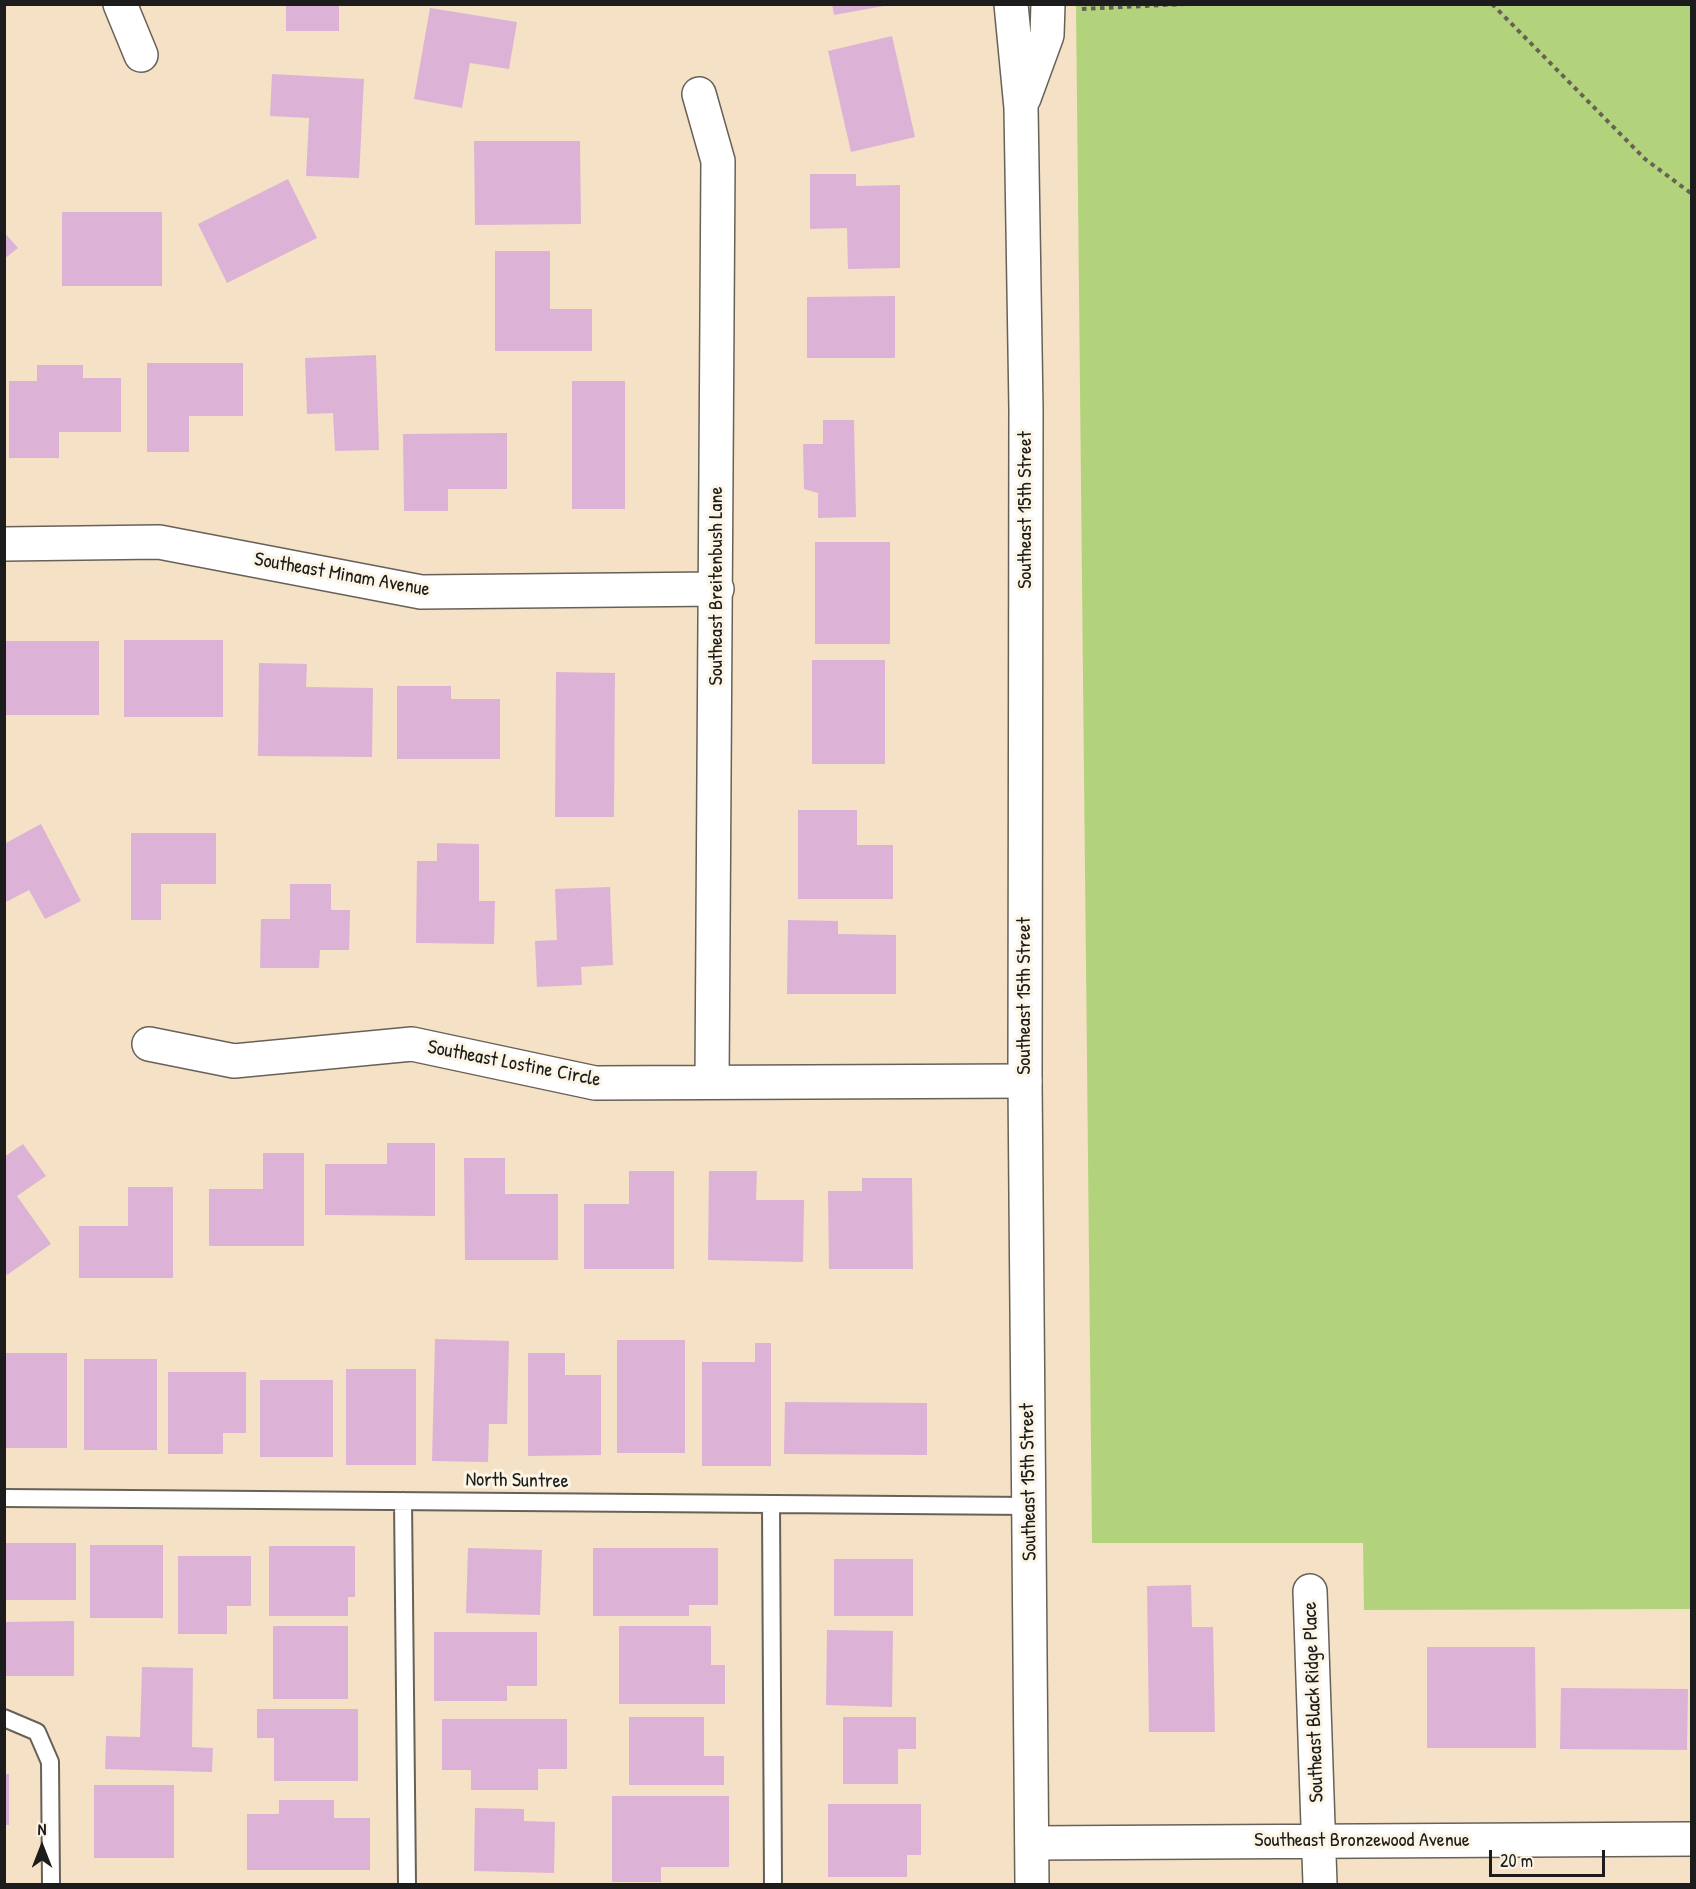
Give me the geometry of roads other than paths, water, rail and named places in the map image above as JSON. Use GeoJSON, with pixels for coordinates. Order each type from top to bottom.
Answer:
{"type":"FeatureCollection","features":[{"type":"Feature","properties":{"kind":"street"},"geometry":{"type":"LineString","coordinates":[[120,4],[141,55]]}},
{"type":"Feature","properties":{"kind":"street","name":"Southeast 15th Street"},"geometry":{"type":"LineString","coordinates":[[1011,4],[1021,108],[1026,409],[1025,1082],[1032,1884]]}},
{"type":"Feature","properties":{"kind":"street","name":"Southeast 15th Street"},"geometry":{"type":"LineString","coordinates":[[1021,108],[1047,35],[1062,7]]}},
{"type":"Feature","properties":{"kind":"street","name":"Southeast Breitenbush Lane"},"geometry":{"type":"LineString","coordinates":[[699,94],[718,161],[712,1081]]}},
{"type":"Feature","properties":{"kind":"street","name":"Southeast Minam Avenue"},"geometry":{"type":"LineString","coordinates":[[4,544],[159,542],[421,592],[717,590]]}},
{"type":"Feature","properties":{"kind":"street","name":"Southeast Lostine Circle"},"geometry":{"type":"LineString","coordinates":[[149,1044],[234,1061],[412,1044],[595,1083],[1025,1082]]}},
{"type":"Feature","properties":{"kind":"street","name":"Southeast Black Ridge Place"},"geometry":{"type":"LineString","coordinates":[[1310,1591],[1320,1884]]}},
{"type":"Feature","properties":{"kind":"street","name":"Southeast Bronzewood Avenue"},"geometry":{"type":"LineString","coordinates":[[1032,1844],[1692,1839]]}},
{"type":"Feature","properties":{"kind":"lane","name":"North Suntree"},"geometry":{"type":"LineString","coordinates":[[4,1498],[1029,1506]]}},
{"type":"Feature","properties":{"kind":"lane"},"geometry":{"type":"LineString","coordinates":[[403,1501],[407,1884]]}},
{"type":"Feature","properties":{"kind":"lane"},"geometry":{"type":"LineString","coordinates":[[771,1504],[773,1884]]}},
{"type":"Feature","properties":{"kind":"lane"},"geometry":{"type":"LineString","coordinates":[[4,1718],[37,1732],[50,1762],[51,1884]]}}]}
